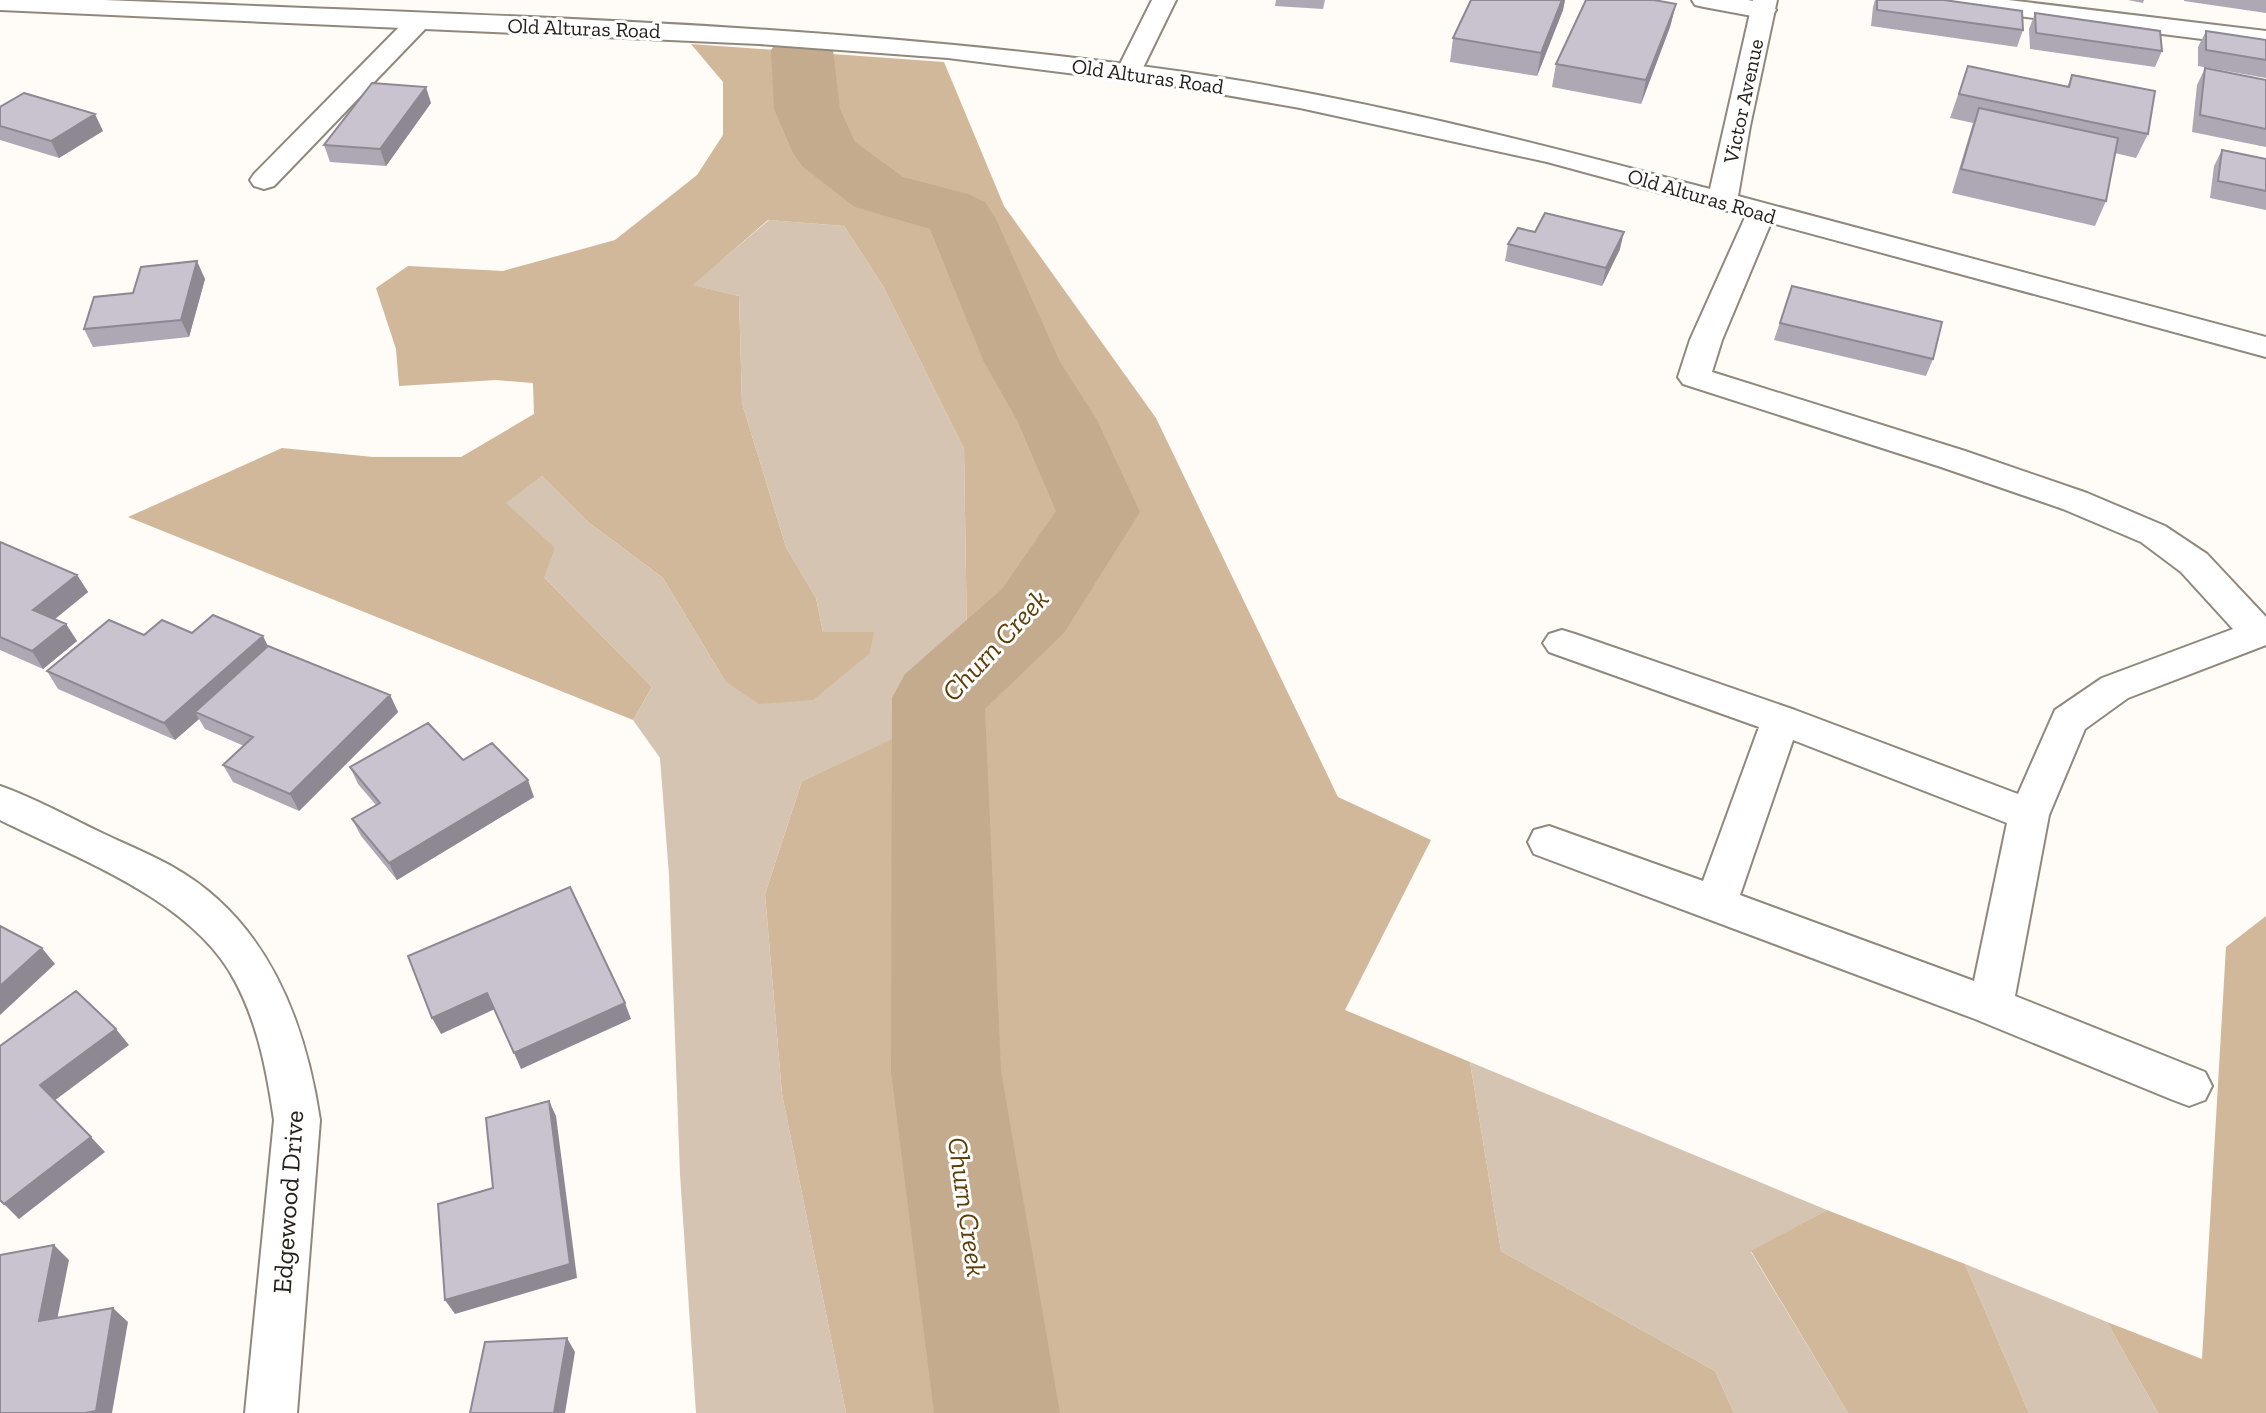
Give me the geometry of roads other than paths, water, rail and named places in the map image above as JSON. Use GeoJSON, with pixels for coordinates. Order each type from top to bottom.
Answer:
{"type":"FeatureCollection","features":[{"type":"Feature","properties":{"kind":"street"},"geometry":{"type":"LineString","coordinates":[[1129,72],[1164,0]]}},
{"type":"Feature","properties":{"kind":"street"},"geometry":{"type":"LineString","coordinates":[[1704,0],[1764,5]]}},
{"type":"Feature","properties":{"kind":"street"},"geometry":{"type":"LineString","coordinates":[[1946,0],[2266,39]]}},
{"type":"Feature","properties":{"kind":"street","name":"Old Alturas Road"},"geometry":{"type":"LineString","coordinates":[[0,3],[691,33],[948,50],[1129,72],[1300,100],[1551,155],[2266,347]]}},
{"type":"Feature","properties":{"kind":"street","name":"Victor Avenue"},"geometry":{"type":"LineString","coordinates":[[1722,203],[1736,126],[1764,5]]}},
{"type":"Feature","properties":{"kind":"street"},"geometry":{"type":"LineString","coordinates":[[264,180],[419,21]]}},
{"type":"Feature","properties":{"kind":"street"},"geometry":{"type":"LineString","coordinates":[[1761,213],[1706,340],[1694,377],[1953,459],[2075,501],[2154,534],[2194,563],[2262,631],[2115,688],[2069,720],[2029,815],[1991,1006]]}},
{"type":"Feature","properties":{"kind":"street"},"geometry":{"type":"LineString","coordinates":[[1562,643],[1781,720],[2029,815]]}},
{"type":"Feature","properties":{"kind":"street"},"geometry":{"type":"LineString","coordinates":[[1716,903],[1781,720]]}},
{"type":"Feature","properties":{"kind":"street","name":"Edgewood Drive"},"geometry":{"type":"LineString","coordinates":[[0,802],[160,880],[201,910],[237,948],[258,984],[275,1022],[290,1072],[297,1120],[271,1413]]}},
{"type":"Feature","properties":{"kind":"street"},"geometry":{"type":"LineString","coordinates":[[1549,842],[1991,1006],[2189,1086]]}},
{"type":"Feature","properties":{"kind":"waterway","name":"Churn Creek"},"geometry":{"type":"LineString","coordinates":[[802,50],[807,109],[827,153],[879,192],[943,209],[960,217],[1022,362],[1057,420],[1098,512],[1033,611],[938,698],[946,1071],[997,1413]]}}]}
